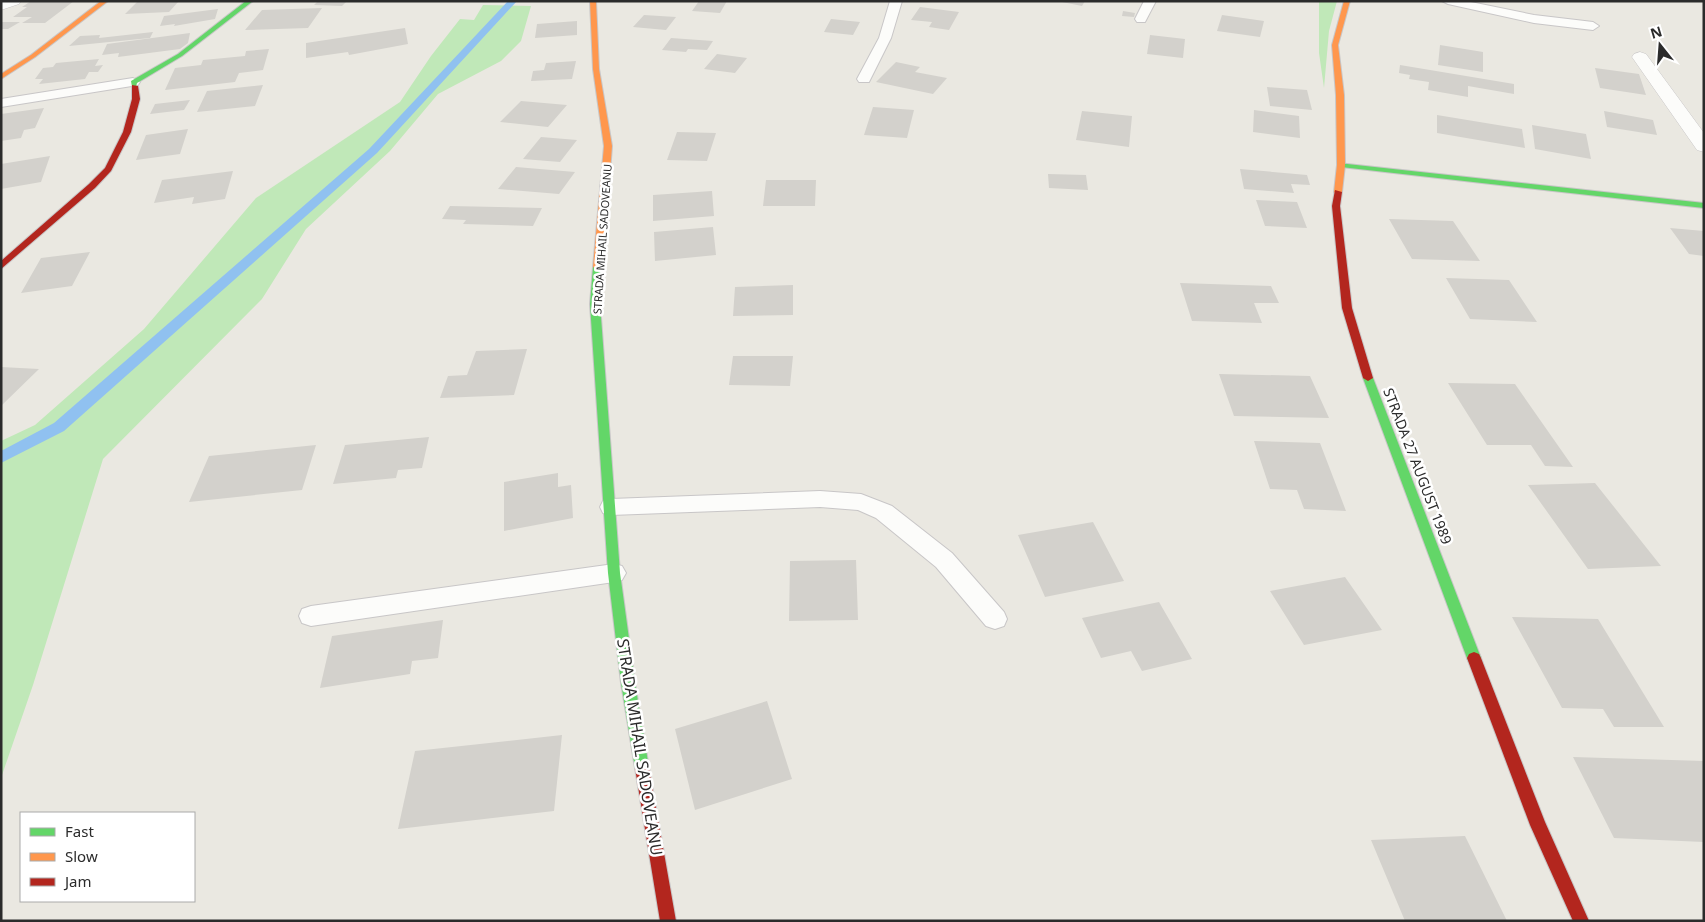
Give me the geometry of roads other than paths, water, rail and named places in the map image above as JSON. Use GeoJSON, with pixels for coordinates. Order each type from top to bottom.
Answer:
{"type":"FeatureCollection","features":[{"type":"Feature","properties":{"kind":"street"},"geometry":{"type":"LineString","coordinates":[[1,6],[14,1]]}},
{"type":"Feature","properties":{"kind":"street"},"geometry":{"type":"LineString","coordinates":[[1,77],[33,56],[105,1]]}},
{"type":"Feature","properties":{"kind":"street"},"geometry":{"type":"LineString","coordinates":[[1,266],[108,170],[126,132],[136,99],[133,82],[175,60],[250,1]]}},
{"type":"Feature","properties":{"kind":"street","name":"STRADA MIHAIL SADOVEANU"},"geometry":{"type":"LineString","coordinates":[[593,1],[596,69],[608,146],[595,304],[611,507],[614,573],[628,683],[668,921]]}},
{"type":"Feature","properties":{"kind":"street","name":"STRADA 27 AUGUST 1989"},"geometry":{"type":"LineString","coordinates":[[1347,1],[1335,45],[1340,95],[1341,165],[1336,206],[1347,308],[1365,368],[1538,825],[1581,921]]}},
{"type":"Feature","properties":{"kind":"street"},"geometry":{"type":"LineString","coordinates":[[1640,58],[1704,146]]}},
{"type":"Feature","properties":{"kind":"street"},"geometry":{"type":"LineString","coordinates":[[1341,165],[1704,206]]}},
{"type":"Feature","properties":{"kind":"lane"},"geometry":{"type":"LineString","coordinates":[[864,79],[885,38],[896,1]]}},
{"type":"Feature","properties":{"kind":"lane"},"geometry":{"type":"LineString","coordinates":[[1141,19],[1150,1]]}},
{"type":"Feature","properties":{"kind":"lane"},"geometry":{"type":"LineString","coordinates":[[1448,1],[1534,19],[1593,26]]}},
{"type":"Feature","properties":{"kind":"lane"},"geometry":{"type":"LineString","coordinates":[[1,103],[133,82]]}},
{"type":"Feature","properties":{"kind":"lane"},"geometry":{"type":"LineString","coordinates":[[611,507],[820,499],[861,502],[884,512],[944,560],[995,619]]}},
{"type":"Feature","properties":{"kind":"lane"},"geometry":{"type":"LineString","coordinates":[[311,616],[614,573]]}},
{"type":"Feature","properties":{"kind":"waterway"},"geometry":{"type":"LineString","coordinates":[[1,458],[59,427],[373,151],[513,1]]}}]}
